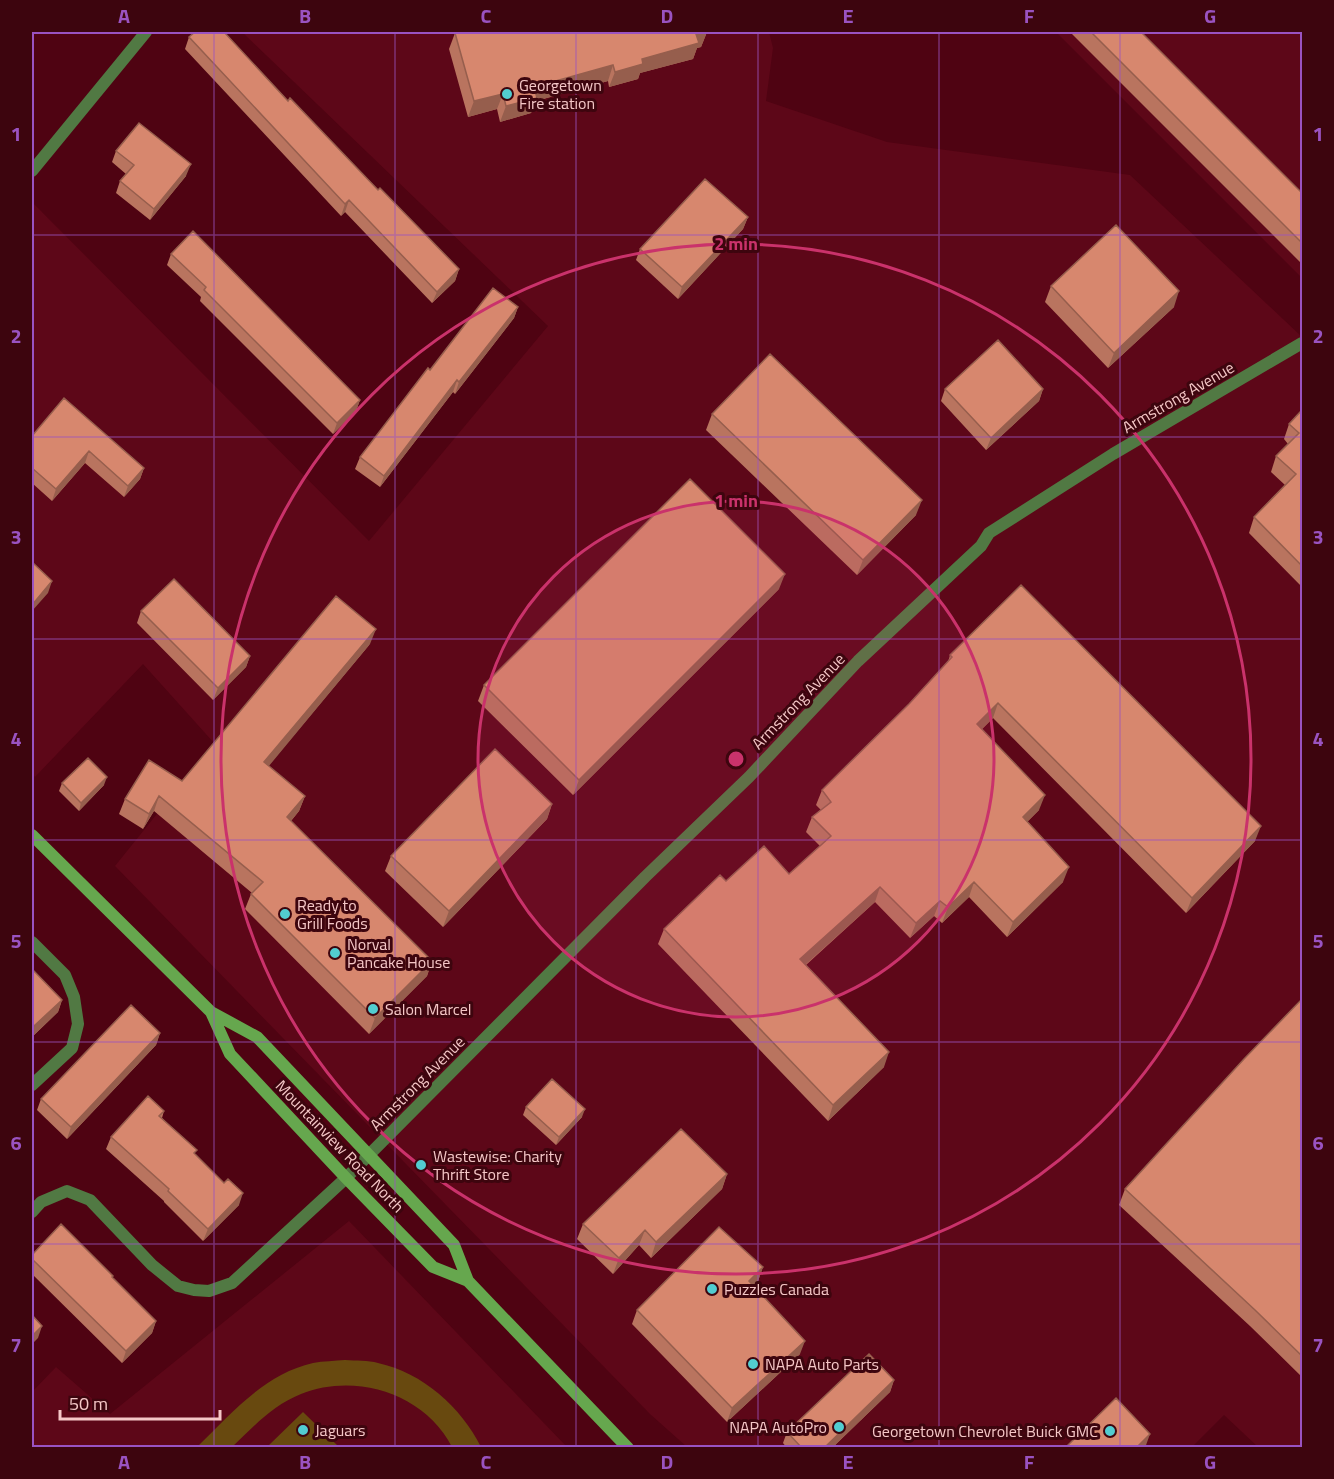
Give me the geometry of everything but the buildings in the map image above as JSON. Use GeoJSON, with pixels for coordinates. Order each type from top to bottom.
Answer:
{"type":"FeatureCollection","features":[{"type":"Feature","properties":{"kind":"main road","name":"Mountainview Road North"},"geometry":{"type":"LineString","coordinates":[[32,835],[211,1012],[257,1037],[454,1245],[468,1281],[628,1448]]}},
{"type":"Feature","properties":{"kind":"main road","name":"Mountainview Road North"},"geometry":{"type":"LineString","coordinates":[[211,1012],[230,1054],[346,1178],[433,1267],[468,1281]]}},
{"type":"Feature","properties":{"kind":"street"},"geometry":{"type":"LineString","coordinates":[[32,171],[146,32]]}},
{"type":"Feature","properties":{"kind":"street","name":"Armstrong Avenue"},"geometry":{"type":"LineString","coordinates":[[32,1212],[41,1203],[67,1191],[90,1200],[152,1265],[178,1286],[209,1291],[232,1283],[346,1178],[645,877],[748,777],[858,661],[981,546],[989,533],[1113,454],[1302,343]]}},
{"type":"Feature","properties":{"kind":"street"},"geometry":{"type":"LineString","coordinates":[[32,942],[65,975],[74,997],[78,1023],[72,1048],[32,1084]]}},
{"type":"Feature","properties":{"kind":"shaded area"},"geometry":{"type":"Polygon","coordinates":[[[242,32],[769,32],[773,48],[766,101],[887,142],[1130,175],[1302,337],[1302,1447],[1258,1447],[1224,1415],[1192,1447],[687,1447],[650,1414],[115,866],[214,743],[143,664],[35,777],[32,773],[32,202],[369,541],[548,326],[242,32]]]}},
{"type":"Feature","properties":{"kind":"shaded area"},"geometry":{"type":"Polygon","coordinates":[[[1056,32],[1302,32],[1302,278],[1056,32]]]}},
{"type":"Feature","properties":{"kind":"shaded area"},"geometry":{"type":"Polygon","coordinates":[[[349,1221],[567,1447],[32,1448],[32,1392],[56,1367],[110,1414],[349,1221]]]}},
{"type":"Feature","properties":{"kind":"shaded area"},"geometry":{"type":"Polygon","coordinates":[[[345,1360],[378,1363],[395,1368],[425,1383],[463,1418],[481,1447],[452,1447],[425,1413],[387,1392],[366,1387],[344,1386],[322,1388],[301,1394],[281,1404],[232,1447],[197,1447],[249,1397],[279,1376],[313,1363],[345,1360]]]}},
{"type":"Feature","properties":{"kind":"shaded area","name":"Jaguars"},"geometry":{"type":"Polygon","coordinates":[[[303,1412],[339,1447],[267,1447],[303,1412]]]}},
{"type":"Feature","properties":{"kind":"place","name":"Georgetown Fire station"},"geometry":{"type":"Point","coordinates":[507,94]}},
{"type":"Feature","properties":{"kind":"place","name":"Ready to Grill Foods"},"geometry":{"type":"Point","coordinates":[285,914]}},
{"type":"Feature","properties":{"kind":"place","name":"Norval Pancake House"},"geometry":{"type":"Point","coordinates":[335,953]}},
{"type":"Feature","properties":{"kind":"place","name":"Salon Marcel"},"geometry":{"type":"Point","coordinates":[373,1009]}},
{"type":"Feature","properties":{"kind":"place","name":"Wastewise: Charity Thrift Store"},"geometry":{"type":"Point","coordinates":[421,1165]}},
{"type":"Feature","properties":{"kind":"place","name":"Puzzles Canada"},"geometry":{"type":"Point","coordinates":[712,1289]}},
{"type":"Feature","properties":{"kind":"place","name":"NAPA Auto Parts"},"geometry":{"type":"Point","coordinates":[753,1364]}},
{"type":"Feature","properties":{"kind":"place","name":"NAPA AutoPro"},"geometry":{"type":"Point","coordinates":[839,1427]}},
{"type":"Feature","properties":{"kind":"place","name":"Jaguars"},"geometry":{"type":"Point","coordinates":[303,1430]}},
{"type":"Feature","properties":{"kind":"place","name":"Georgetown Chevrolet Buick GMC"},"geometry":{"type":"Point","coordinates":[1110,1431]}}]}
